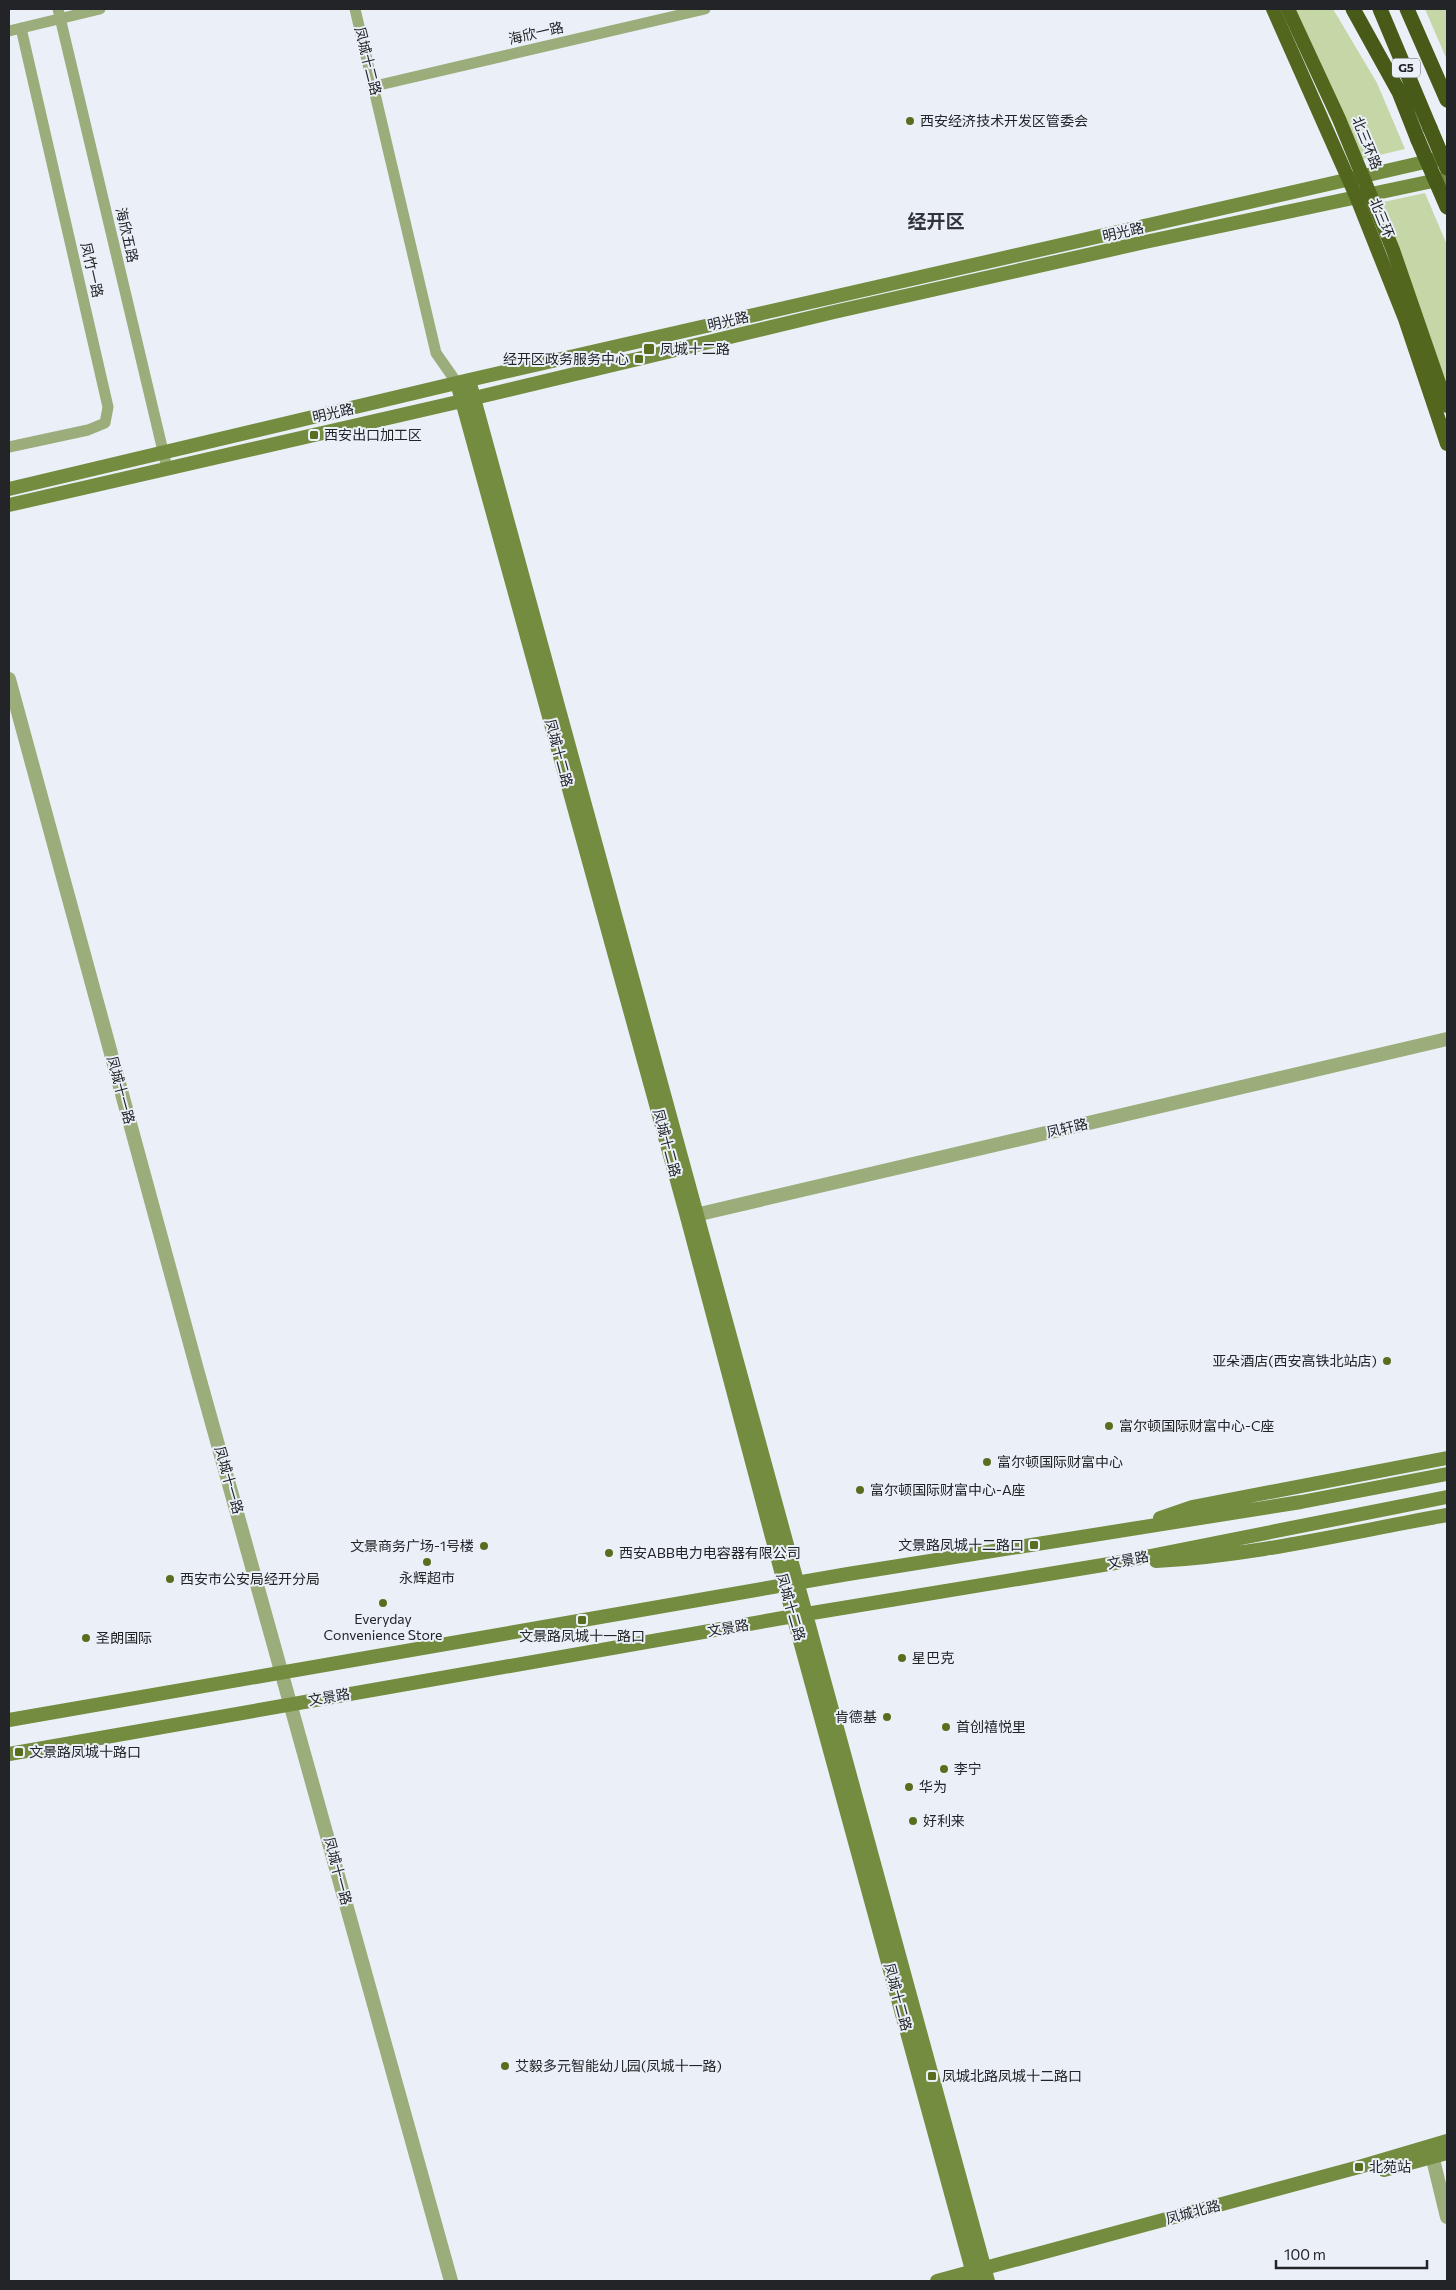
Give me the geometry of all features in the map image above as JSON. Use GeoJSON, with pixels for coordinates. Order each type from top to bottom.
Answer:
{"type":"FeatureCollection","features":[{"type":"Feature","properties":{"kind":"highway","name":"北三环"},"geometry":{"type":"LineString","coordinates":[[1273,9],[1356,196],[1405,319],[1447,444]]}},
{"type":"Feature","properties":{"kind":"highway","name":"北三环路"},"geometry":{"type":"LineString","coordinates":[[1288,9],[1339,119],[1393,250],[1447,406]]}},
{"type":"Feature","properties":{"kind":"highway"},"geometry":{"type":"LineString","coordinates":[[1353,9],[1399,92],[1447,207]]}},
{"type":"Feature","properties":{"kind":"highway","name":"G5"},"geometry":{"type":"LineString","coordinates":[[1380,9],[1447,168]]}},
{"type":"Feature","properties":{"kind":"highway","name":"G5"},"geometry":{"type":"LineString","coordinates":[[1407,9],[1447,100]]}},
{"type":"Feature","properties":{"kind":"main road","name":"明光路"},"geometry":{"type":"LineString","coordinates":[[9,490],[463,381],[1447,157]]}},
{"type":"Feature","properties":{"kind":"main road","name":"明光路"},"geometry":{"type":"LineString","coordinates":[[9,505],[468,400],[844,310],[1356,196],[1447,178]]}},
{"type":"Feature","properties":{"kind":"main road","name":"凤城十二路"},"geometry":{"type":"LineString","coordinates":[[463,381],[692,1215],[979,2277]]}},
{"type":"Feature","properties":{"kind":"main road"},"geometry":{"type":"LineString","coordinates":[[1128,1530],[1192,1507],[1447,1458]]}},
{"type":"Feature","properties":{"kind":"main road","name":"文景路"},"geometry":{"type":"LineString","coordinates":[[9,1720],[791,1585],[1301,1502],[1447,1474]]}},
{"type":"Feature","properties":{"kind":"main road","name":"文景路"},"geometry":{"type":"LineString","coordinates":[[9,1754],[1115,1563],[1447,1497]]}},
{"type":"Feature","properties":{"kind":"main road"},"geometry":{"type":"LineString","coordinates":[[1115,1563],[1189,1560],[1447,1515]]}},
{"type":"Feature","properties":{"kind":"main road","name":"凤城北路"},"geometry":{"type":"LineString","coordinates":[[937,2281],[979,2277],[1431,2151],[1447,2141]]}},
{"type":"Feature","properties":{"kind":"main road","name":"凤城北路"},"geometry":{"type":"LineString","coordinates":[[1431,2151],[1447,2153]]}},
{"type":"Feature","properties":{"kind":"street"},"geometry":{"type":"LineString","coordinates":[[9,31],[60,14],[100,9]]}},
{"type":"Feature","properties":{"kind":"street","name":"凤城十二路"},"geometry":{"type":"LineString","coordinates":[[355,9],[436,353],[463,381]]}},
{"type":"Feature","properties":{"kind":"street","name":"海欣一路"},"geometry":{"type":"LineString","coordinates":[[374,86],[705,9]]}},
{"type":"Feature","properties":{"kind":"street","name":"海欣五路"},"geometry":{"type":"LineString","coordinates":[[60,14],[167,468]]}},
{"type":"Feature","properties":{"kind":"street","name":"凤竹一路"},"geometry":{"type":"LineString","coordinates":[[9,448],[88,430],[105,423],[108,407],[21,28]]}},
{"type":"Feature","properties":{"kind":"street","name":"凤城十一路"},"geometry":{"type":"LineString","coordinates":[[9,679],[196,1363],[451,2281]]}},
{"type":"Feature","properties":{"kind":"street","name":"凤轩路"},"geometry":{"type":"LineString","coordinates":[[692,1215],[1447,1039]]}},
{"type":"Feature","properties":{"kind":"street"},"geometry":{"type":"LineString","coordinates":[[1431,2151],[1447,2217]]}},
{"type":"Feature","properties":{"kind":"green space"},"geometry":{"type":"Polygon","coordinates":[[[1291,9],[1333,9],[1377,83],[1405,149],[1359,160],[1291,9]]]}},
{"type":"Feature","properties":{"kind":"green space"},"geometry":{"type":"Polygon","coordinates":[[[1425,9],[1447,9],[1447,60],[1425,9]]]}},
{"type":"Feature","properties":{"kind":"green space"},"geometry":{"type":"Polygon","coordinates":[[[1425,193],[1447,245],[1447,399],[1374,204],[1425,193]]]}},
{"type":"Feature","properties":{"kind":"place","name":"西安经济技术开发区管委会"},"geometry":{"type":"Point","coordinates":[910,121]}},
{"type":"Feature","properties":{"kind":"place","name":"凤城十二路"},"geometry":{"type":"Point","coordinates":[649,349]}},
{"type":"Feature","properties":{"kind":"place","name":"经开区政务服务中心"},"geometry":{"type":"Point","coordinates":[639,359]}},
{"type":"Feature","properties":{"kind":"place","name":"西安出口加工区"},"geometry":{"type":"Point","coordinates":[314,435]}},
{"type":"Feature","properties":{"kind":"place","name":"亚朵酒店(西安高铁北站店)"},"geometry":{"type":"Point","coordinates":[1387,1361]}},
{"type":"Feature","properties":{"kind":"place","name":"富尔顿国际财富中心-C座"},"geometry":{"type":"Point","coordinates":[1109,1426]}},
{"type":"Feature","properties":{"kind":"place","name":"富尔顿国际财富中心"},"geometry":{"type":"Point","coordinates":[987,1462]}},
{"type":"Feature","properties":{"kind":"place","name":"富尔顿国际财富中心-A座"},"geometry":{"type":"Point","coordinates":[860,1490]}},
{"type":"Feature","properties":{"kind":"place","name":"文景路凤城十二路口"},"geometry":{"type":"Point","coordinates":[1034,1545]}},
{"type":"Feature","properties":{"kind":"place","name":"文景商务广场-1号楼"},"geometry":{"type":"Point","coordinates":[484,1546]}},
{"type":"Feature","properties":{"kind":"place","name":"西安ABB电力电容器有限公司"},"geometry":{"type":"Point","coordinates":[609,1553]}},
{"type":"Feature","properties":{"kind":"place","name":"永辉超市"},"geometry":{"type":"Point","coordinates":[427,1562]}},
{"type":"Feature","properties":{"kind":"place","name":"西安市公安局经开分局"},"geometry":{"type":"Point","coordinates":[170,1579]}},
{"type":"Feature","properties":{"kind":"place","name":"Everyday Convenience Store"},"geometry":{"type":"Point","coordinates":[383,1603]}},
{"type":"Feature","properties":{"kind":"place","name":"文景路凤城十一路口"},"geometry":{"type":"Point","coordinates":[582,1620]}},
{"type":"Feature","properties":{"kind":"place","name":"圣朗国际"},"geometry":{"type":"Point","coordinates":[86,1638]}},
{"type":"Feature","properties":{"kind":"place","name":"星巴克"},"geometry":{"type":"Point","coordinates":[902,1658]}},
{"type":"Feature","properties":{"kind":"place","name":"肯德基"},"geometry":{"type":"Point","coordinates":[887,1717]}},
{"type":"Feature","properties":{"kind":"place","name":"首创禧悦里"},"geometry":{"type":"Point","coordinates":[946,1727]}},
{"type":"Feature","properties":{"kind":"place","name":"文景路凤城十路口"},"geometry":{"type":"Point","coordinates":[19,1752]}},
{"type":"Feature","properties":{"kind":"place","name":"李宁"},"geometry":{"type":"Point","coordinates":[944,1769]}},
{"type":"Feature","properties":{"kind":"place","name":"华为"},"geometry":{"type":"Point","coordinates":[909,1787]}},
{"type":"Feature","properties":{"kind":"place","name":"好利来"},"geometry":{"type":"Point","coordinates":[913,1821]}},
{"type":"Feature","properties":{"kind":"place","name":"艾毅多元智能幼儿园(凤城十一路)"},"geometry":{"type":"Point","coordinates":[505,2066]}},
{"type":"Feature","properties":{"kind":"place","name":"凤城北路凤城十二路口"},"geometry":{"type":"Point","coordinates":[932,2076]}},
{"type":"Feature","properties":{"kind":"place","name":"北苑站"},"geometry":{"type":"Point","coordinates":[1359,2167]}},
{"type":"Feature","properties":{"kind":"district","name":"经开区"},"geometry":{"type":"Point","coordinates":[936,221]}}]}
